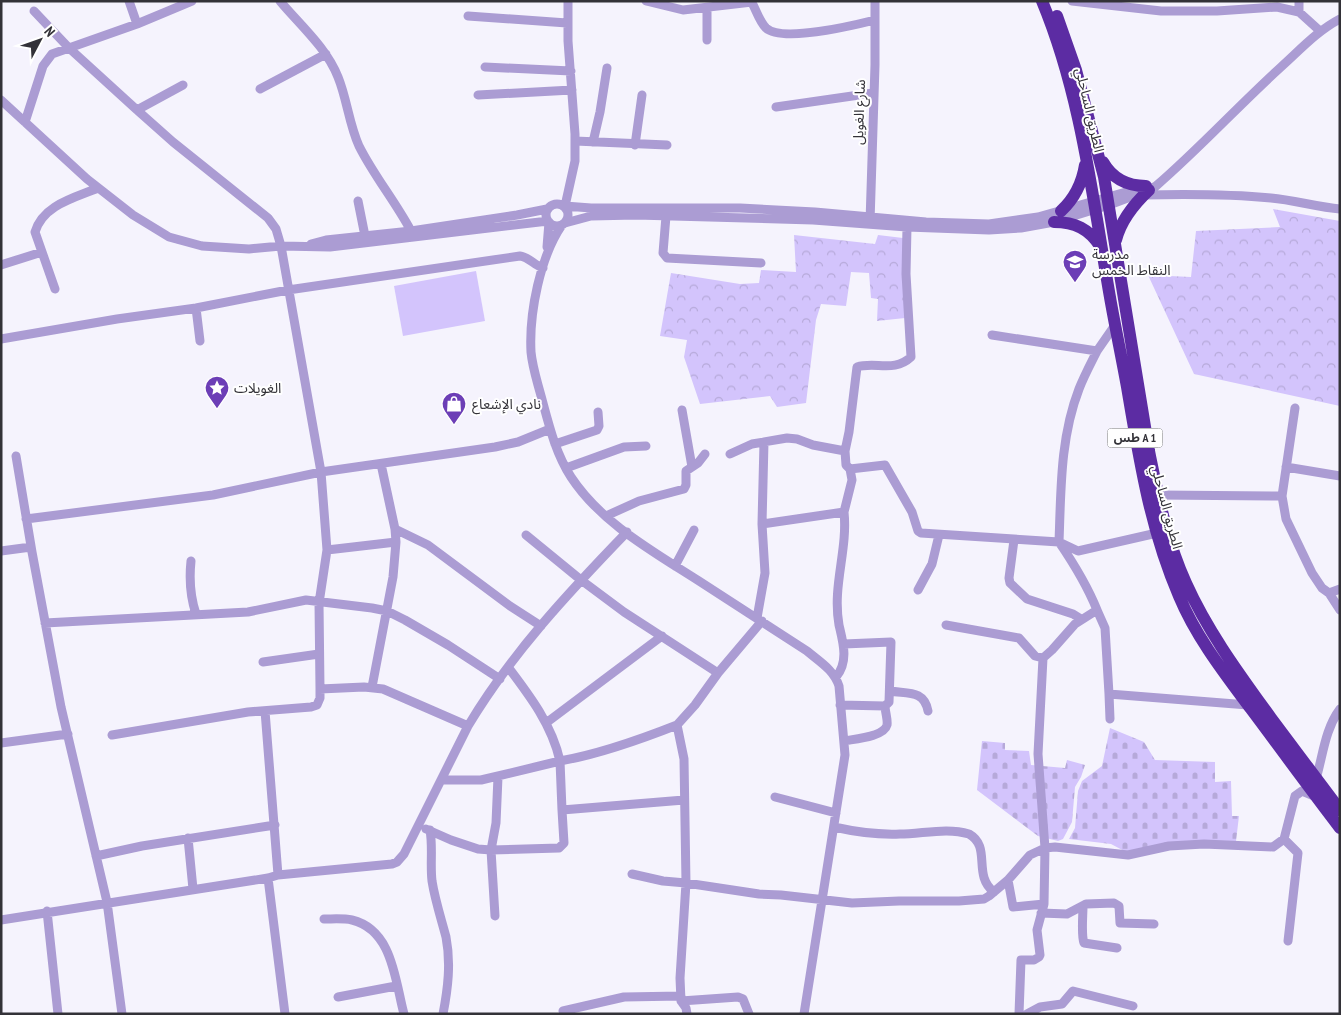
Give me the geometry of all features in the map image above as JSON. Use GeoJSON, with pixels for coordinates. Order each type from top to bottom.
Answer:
{"type":"FeatureCollection","features":[{"type":"Feature","properties":{"kind":"highway","name":"الطريق الساحلي"},"geometry":{"type":"LineString","coordinates":[[1042,1],[1067,75],[1085,153],[1147,500],[1179,597],[1196,629],[1219,664],[1340,828]]}},
{"type":"Feature","properties":{"kind":"highway","name":"الطريق الساحلي"},"geometry":{"type":"LineString","coordinates":[[1051,1],[1076,70],[1099,153],[1148,451],[1171,541],[1186,582],[1207,623],[1233,666],[1340,810]]}},
{"type":"Feature","properties":{"kind":"highway"},"geometry":{"type":"LineString","coordinates":[[1085,153],[1083,173],[1079,186],[1058,216],[1089,232],[1104,256]]}},
{"type":"Feature","properties":{"kind":"highway"},"geometry":{"type":"LineString","coordinates":[[1099,153],[1108,170],[1119,179],[1146,190],[1124,219],[1115,242]]}},
{"type":"Feature","properties":{"kind":"street"},"geometry":{"type":"LineString","coordinates":[[129,1],[137,24]]}},
{"type":"Feature","properties":{"kind":"street"},"geometry":{"type":"LineString","coordinates":[[25,122],[46,61],[52,54],[137,24],[192,1]]}},
{"type":"Feature","properties":{"kind":"street"},"geometry":{"type":"LineString","coordinates":[[280,1],[326,54],[342,88],[358,144],[371,169],[398,207],[411,230]]}},
{"type":"Feature","properties":{"kind":"street"},"geometry":{"type":"LineString","coordinates":[[551,237],[564,224],[569,214],[566,202],[567,193],[575,161],[567,23],[568,1]]}},
{"type":"Feature","properties":{"kind":"street"},"geometry":{"type":"LineString","coordinates":[[646,1],[683,10],[751,2],[766,28],[779,33],[811,33],[844,28],[875,20]]}},
{"type":"Feature","properties":{"kind":"street","name":"شارع الغويل"},"geometry":{"type":"LineString","coordinates":[[870,221],[875,1]]}},
{"type":"Feature","properties":{"kind":"street"},"geometry":{"type":"LineString","coordinates":[[1072,1],[1161,11],[1176,6],[1217,11],[1277,7],[1299,12],[1320,31]]}},
{"type":"Feature","properties":{"kind":"street"},"geometry":{"type":"LineString","coordinates":[[1299,1],[1299,12]]}},
{"type":"Feature","properties":{"kind":"street"},"geometry":{"type":"LineString","coordinates":[[707,8],[707,40]]}},
{"type":"Feature","properties":{"kind":"street"},"geometry":{"type":"LineString","coordinates":[[34,11],[69,48],[137,110],[192,158],[268,218],[276,229],[281,246],[321,472],[327,550],[319,603],[319,702],[314,706],[164,725],[112,735]]}},
{"type":"Feature","properties":{"kind":"street"},"geometry":{"type":"LineString","coordinates":[[468,16],[567,23]]}},
{"type":"Feature","properties":{"kind":"street"},"geometry":{"type":"LineString","coordinates":[[306,246],[326,240],[517,215],[566,202],[579,208],[731,208],[853,216],[870,221],[907,227],[989,230],[1021,228],[1146,190],[1165,178],[1320,31],[1340,19]]}},
{"type":"Feature","properties":{"kind":"street"},"geometry":{"type":"LineString","coordinates":[[260,89],[326,54]]}},
{"type":"Feature","properties":{"kind":"street"},"geometry":{"type":"LineString","coordinates":[[485,67],[571,71]]}},
{"type":"Feature","properties":{"kind":"street"},"geometry":{"type":"LineString","coordinates":[[593,142],[607,68]]}},
{"type":"Feature","properties":{"kind":"street"},"geometry":{"type":"LineString","coordinates":[[137,110],[183,85]]}},
{"type":"Feature","properties":{"kind":"street"},"geometry":{"type":"LineString","coordinates":[[478,95],[572,90]]}},
{"type":"Feature","properties":{"kind":"street"},"geometry":{"type":"LineString","coordinates":[[776,107],[873,93]]}},
{"type":"Feature","properties":{"kind":"street"},"geometry":{"type":"LineString","coordinates":[[635,145],[642,95]]}},
{"type":"Feature","properties":{"kind":"street"},"geometry":{"type":"LineString","coordinates":[[1,100],[98,188],[133,215],[169,237],[185,242],[222,248],[325,247],[361,244],[519,224],[548,222],[557,226],[591,216],[627,215],[870,221],[882,218],[989,224],[1058,216]]}},
{"type":"Feature","properties":{"kind":"street"},"geometry":{"type":"LineString","coordinates":[[575,141],[667,145]]}},
{"type":"Feature","properties":{"kind":"street"},"geometry":{"type":"LineString","coordinates":[[574,153],[546,215],[551,237],[531,322],[531,352],[535,375],[550,429],[566,468],[582,491],[606,516],[675,566],[807,651],[824,664],[836,677],[839,686],[845,755],[804,1014]]}},
{"type":"Feature","properties":{"kind":"street"},"geometry":{"type":"LineString","coordinates":[[54,289],[35,232],[37,224],[48,210],[98,188]]}},
{"type":"Feature","properties":{"kind":"street"},"geometry":{"type":"LineString","coordinates":[[1146,190],[1273,198],[1340,209]]}},
{"type":"Feature","properties":{"kind":"street"},"geometry":{"type":"LineString","coordinates":[[358,201],[365,236]]}},
{"type":"Feature","properties":{"kind":"street"},"geometry":{"type":"LineString","coordinates":[[853,216],[865,209],[871,202],[876,212],[882,218]]}},
{"type":"Feature","properties":{"kind":"street"},"geometry":{"type":"LineString","coordinates":[[666,216],[663,253],[667,258],[760,263]]}},
{"type":"Feature","properties":{"kind":"street"},"geometry":{"type":"LineString","coordinates":[[551,237],[578,219]]}},
{"type":"Feature","properties":{"kind":"street"},"geometry":{"type":"LineString","coordinates":[[534,223],[551,237]]}},
{"type":"Feature","properties":{"kind":"street"},"geometry":{"type":"LineString","coordinates":[[836,677],[842,668],[844,644],[837,601],[838,575],[846,529],[844,512],[847,495],[851,486],[850,469],[846,465],[845,451],[850,432],[851,404],[857,367],[888,367],[904,362],[911,357],[906,274],[907,227]]}},
{"type":"Feature","properties":{"kind":"street"},"geometry":{"type":"LineString","coordinates":[[1,264],[42,252]]}},
{"type":"Feature","properties":{"kind":"street"},"geometry":{"type":"LineString","coordinates":[[1,339],[117,319],[196,308],[288,290],[520,256],[526,257],[534,264],[544,265]]}},
{"type":"Feature","properties":{"kind":"street"},"geometry":{"type":"LineString","coordinates":[[196,308],[200,341]]}},
{"type":"Feature","properties":{"kind":"street"},"geometry":{"type":"LineString","coordinates":[[1110,719],[1105,628],[1085,582],[1060,542],[1065,444],[1079,390],[1097,351],[1116,325]]}},
{"type":"Feature","properties":{"kind":"street"},"geometry":{"type":"LineString","coordinates":[[992,335],[1097,351]]}},
{"type":"Feature","properties":{"kind":"street"},"geometry":{"type":"LineString","coordinates":[[1295,408],[1282,496],[1286,519],[1312,573],[1340,610]]}},
{"type":"Feature","properties":{"kind":"street"},"geometry":{"type":"LineString","coordinates":[[682,410],[692,467]]}},
{"type":"Feature","properties":{"kind":"street"},"geometry":{"type":"LineString","coordinates":[[555,444],[597,430],[599,426],[598,412]]}},
{"type":"Feature","properties":{"kind":"street"},"geometry":{"type":"LineString","coordinates":[[26,519],[213,495],[321,472],[505,446],[550,429]]}},
{"type":"Feature","properties":{"kind":"street"},"geometry":{"type":"LineString","coordinates":[[730,454],[743,447],[792,438],[813,445],[845,451]]}},
{"type":"Feature","properties":{"kind":"street"},"geometry":{"type":"LineString","coordinates":[[442,780],[466,782],[498,777],[582,757],[635,741],[677,725],[695,705],[760,620],[765,573],[762,524],[764,442]]}},
{"type":"Feature","properties":{"kind":"street"},"geometry":{"type":"LineString","coordinates":[[566,468],[624,447],[646,446]]}},
{"type":"Feature","properties":{"kind":"street"},"geometry":{"type":"LineString","coordinates":[[606,516],[639,501],[684,489],[686,473],[698,463],[704,454]]}},
{"type":"Feature","properties":{"kind":"street"},"geometry":{"type":"LineString","coordinates":[[16,456],[45,623],[68,734],[107,902],[122,1014]]}},
{"type":"Feature","properties":{"kind":"street"},"geometry":{"type":"LineString","coordinates":[[372,687],[393,577],[396,542],[395,528],[381,464]]}},
{"type":"Feature","properties":{"kind":"street"},"geometry":{"type":"LineString","coordinates":[[850,469],[885,465],[912,512],[918,531],[923,534],[1060,542],[1078,551],[1157,533]]}},
{"type":"Feature","properties":{"kind":"street"},"geometry":{"type":"LineString","coordinates":[[1286,467],[1340,476]]}},
{"type":"Feature","properties":{"kind":"street"},"geometry":{"type":"LineString","coordinates":[[1158,495],[1282,496]]}},
{"type":"Feature","properties":{"kind":"street"},"geometry":{"type":"LineString","coordinates":[[762,524],[844,512]]}},
{"type":"Feature","properties":{"kind":"street"},"geometry":{"type":"LineString","coordinates":[[395,528],[428,545],[510,606],[541,626]]}},
{"type":"Feature","properties":{"kind":"street"},"geometry":{"type":"LineString","coordinates":[[675,566],[694,530]]}},
{"type":"Feature","properties":{"kind":"street"},"geometry":{"type":"LineString","coordinates":[[1,920],[278,875],[392,864],[401,859],[468,726],[500,678],[541,626],[581,580],[627,532]]}},
{"type":"Feature","properties":{"kind":"street"},"geometry":{"type":"LineString","coordinates":[[526,535],[624,612],[718,673]]}},
{"type":"Feature","properties":{"kind":"street"},"geometry":{"type":"LineString","coordinates":[[918,590],[932,564],[939,535]]}},
{"type":"Feature","properties":{"kind":"street"},"geometry":{"type":"LineString","coordinates":[[1014,540],[1011,551],[1010,583],[1027,599],[1072,614],[1081,619]]}},
{"type":"Feature","properties":{"kind":"street"},"geometry":{"type":"LineString","coordinates":[[327,550],[396,542]]}},
{"type":"Feature","properties":{"kind":"street"},"geometry":{"type":"LineString","coordinates":[[1,551],[31,547]]}},
{"type":"Feature","properties":{"kind":"street"},"geometry":{"type":"LineString","coordinates":[[191,561],[189,586],[191,601],[196,614]]}},
{"type":"Feature","properties":{"kind":"street"},"geometry":{"type":"LineString","coordinates":[[1329,593],[1340,589]]}},
{"type":"Feature","properties":{"kind":"street"},"geometry":{"type":"LineString","coordinates":[[45,623],[248,612],[306,600],[387,611],[448,645],[500,678]]}},
{"type":"Feature","properties":{"kind":"street"},"geometry":{"type":"LineString","coordinates":[[1019,1014],[1021,961],[1023,959],[1034,960],[1039,957],[1037,930],[1043,909],[1045,848],[1038,754],[1043,658],[1081,619],[1097,610]]}},
{"type":"Feature","properties":{"kind":"street"},"geometry":{"type":"LineString","coordinates":[[946,625],[1019,638],[1035,656],[1043,658]]}},
{"type":"Feature","properties":{"kind":"street"},"geometry":{"type":"LineString","coordinates":[[546,723],[662,636]]}},
{"type":"Feature","properties":{"kind":"street"},"geometry":{"type":"LineString","coordinates":[[840,705],[885,706],[889,702],[890,691],[891,642],[844,644]]}},
{"type":"Feature","properties":{"kind":"street"},"geometry":{"type":"LineString","coordinates":[[263,662],[319,654]]}},
{"type":"Feature","properties":{"kind":"street"},"geometry":{"type":"LineString","coordinates":[[419,826],[472,848],[491,850],[558,848],[564,843],[560,761],[553,736],[533,699],[508,667]]}},
{"type":"Feature","properties":{"kind":"street"},"geometry":{"type":"LineString","coordinates":[[320,689],[372,687],[395,693],[468,726]]}},
{"type":"Feature","properties":{"kind":"street"},"geometry":{"type":"LineString","coordinates":[[890,691],[921,696],[927,702],[928,711]]}},
{"type":"Feature","properties":{"kind":"street"},"geometry":{"type":"LineString","coordinates":[[1109,694],[1248,705]]}},
{"type":"Feature","properties":{"kind":"street"},"geometry":{"type":"LineString","coordinates":[[844,741],[883,731],[887,726],[885,706]]}},
{"type":"Feature","properties":{"kind":"street"},"geometry":{"type":"LineString","coordinates":[[1316,779],[1327,733],[1333,718],[1340,709]]}},
{"type":"Feature","properties":{"kind":"street"},"geometry":{"type":"LineString","coordinates":[[265,711],[278,875]]}},
{"type":"Feature","properties":{"kind":"street"},"geometry":{"type":"LineString","coordinates":[[677,725],[684,759],[686,883],[680,978],[681,998],[686,1008],[686,1014]]}},
{"type":"Feature","properties":{"kind":"street"},"geometry":{"type":"LineString","coordinates":[[1,743],[68,734]]}},
{"type":"Feature","properties":{"kind":"street"},"geometry":{"type":"LineString","coordinates":[[495,916],[491,850],[496,822],[498,777]]}},
{"type":"Feature","properties":{"kind":"street"},"geometry":{"type":"LineString","coordinates":[[632,874],[663,881],[759,894],[852,903],[959,901],[984,898],[994,892],[1008,880],[1030,855],[1045,848],[1055,847],[1128,855],[1169,846],[1204,844],[1274,847],[1284,839],[1295,796],[1302,790],[1316,796]]}},
{"type":"Feature","properties":{"kind":"street"},"geometry":{"type":"LineString","coordinates":[[776,797],[836,813]]}},
{"type":"Feature","properties":{"kind":"street"},"geometry":{"type":"LineString","coordinates":[[562,810],[684,800]]}},
{"type":"Feature","properties":{"kind":"street"},"geometry":{"type":"LineString","coordinates":[[96,856],[142,846],[274,824]]}},
{"type":"Feature","properties":{"kind":"street"},"geometry":{"type":"LineString","coordinates":[[834,827],[868,834],[903,834],[934,831],[974,836],[982,856],[984,881],[994,892]]}},
{"type":"Feature","properties":{"kind":"street"},"geometry":{"type":"LineString","coordinates":[[430,830],[430,868],[446,938],[449,967],[443,1014]]}},
{"type":"Feature","properties":{"kind":"street"},"geometry":{"type":"LineString","coordinates":[[188,838],[193,889]]}},
{"type":"Feature","properties":{"kind":"street"},"geometry":{"type":"LineString","coordinates":[[1284,839],[1298,852],[1288,941]]}},
{"type":"Feature","properties":{"kind":"street"},"geometry":{"type":"LineString","coordinates":[[268,878],[285,1014]]}},
{"type":"Feature","properties":{"kind":"street"},"geometry":{"type":"LineString","coordinates":[[1008,880],[1013,907],[1043,909],[1067,914],[1086,904],[1114,903],[1119,906],[1120,923],[1154,924]]}},
{"type":"Feature","properties":{"kind":"street"},"geometry":{"type":"LineString","coordinates":[[1083,906],[1082,939],[1084,943],[1117,948]]}},
{"type":"Feature","properties":{"kind":"street"},"geometry":{"type":"LineString","coordinates":[[47,912],[58,1014]]}},
{"type":"Feature","properties":{"kind":"street"},"geometry":{"type":"LineString","coordinates":[[324,919],[354,920],[372,931],[384,944],[404,1014]]}},
{"type":"Feature","properties":{"kind":"street"},"geometry":{"type":"LineString","coordinates":[[338,997],[396,986]]}},
{"type":"Feature","properties":{"kind":"street"},"geometry":{"type":"LineString","coordinates":[[1028,1014],[1040,1007],[1062,1004],[1074,991],[1132,1006]]}},
{"type":"Feature","properties":{"kind":"street"},"geometry":{"type":"LineString","coordinates":[[563,1011],[624,997],[738,997],[743,999],[749,1014]]}},
{"type":"Feature","properties":{"kind":"green space"},"geometry":{"type":"Polygon","coordinates":[[[1273,209],[1340,221],[1340,406],[1194,374],[1148,275],[1191,277],[1196,231],[1280,227],[1273,209]]]}},
{"type":"Feature","properties":{"kind":"green space"},"geometry":{"type":"Polygon","coordinates":[[[794,235],[875,244],[878,235],[903,238],[905,318],[877,321],[878,299],[871,298],[869,273],[851,272],[846,306],[821,304],[816,320],[806,403],[777,407],[770,396],[700,404],[684,357],[687,340],[660,336],[671,273],[740,284],[759,283],[761,270],[796,272],[794,235]]]}},
{"type":"Feature","properties":{"kind":"green space"},"geometry":{"type":"Polygon","coordinates":[[[476,271],[485,321],[403,336],[394,286],[476,271]]]}},
{"type":"Feature","properties":{"kind":"green space"},"geometry":{"type":"Polygon","coordinates":[[[1110,728],[1144,742],[1155,760],[1215,762],[1215,782],[1231,781],[1232,816],[1239,816],[1236,841],[1173,846],[1128,853],[1111,844],[1069,839],[1075,828],[1078,791],[1082,781],[1102,766],[1110,728]]]}},
{"type":"Feature","properties":{"kind":"green space"},"geometry":{"type":"Polygon","coordinates":[[[982,741],[1005,743],[1005,750],[1029,751],[1031,765],[1065,768],[1067,760],[1085,765],[1075,787],[1072,822],[1063,839],[1058,841],[1038,836],[977,790],[982,741]]]}},
{"type":"Feature","properties":{"kind":"place","name":"مدرسة النقاط الخمس"},"geometry":{"type":"Point","coordinates":[1075,283]}},
{"type":"Feature","properties":{"kind":"place","name":"الغويلات"},"geometry":{"type":"Point","coordinates":[217,409]}},
{"type":"Feature","properties":{"kind":"place","name":"نادي الإشعاع"},"geometry":{"type":"Point","coordinates":[454,425]}}]}
